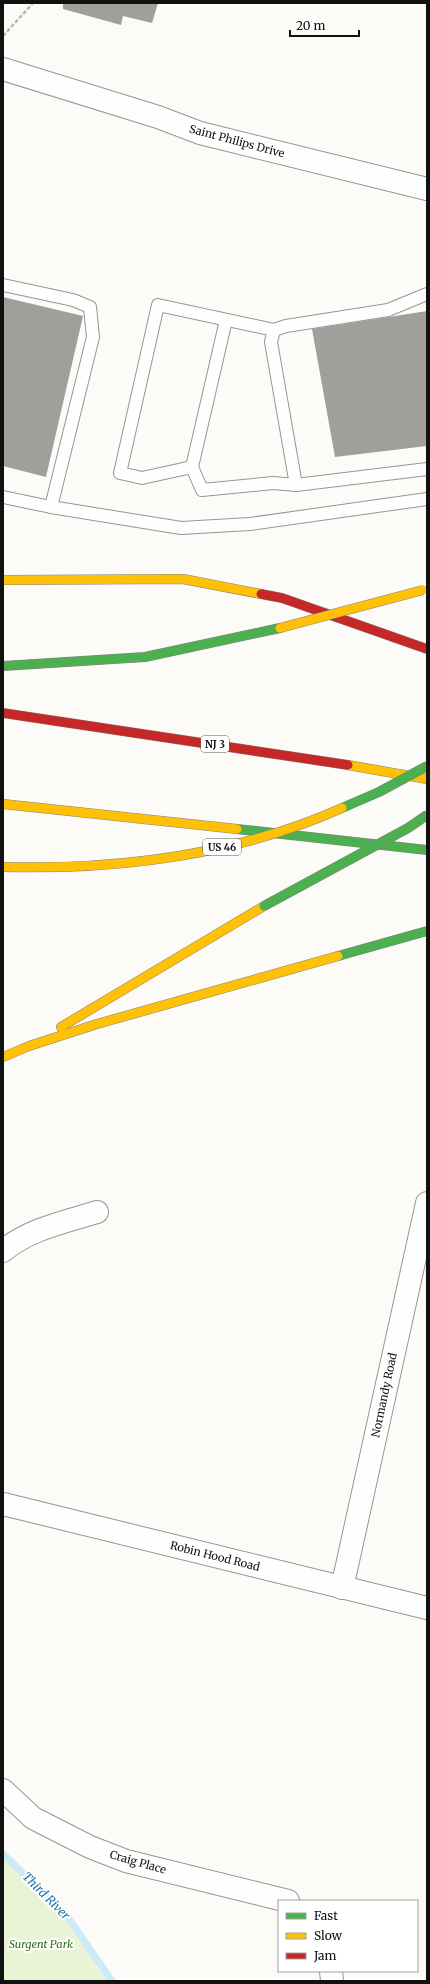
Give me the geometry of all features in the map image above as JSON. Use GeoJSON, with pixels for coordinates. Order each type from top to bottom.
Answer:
{"type":"FeatureCollection","features":[{"type":"Feature","properties":{"kind":"highway"},"geometry":{"type":"LineString","coordinates":[[3,580],[183,579],[282,598],[427,649]]}},
{"type":"Feature","properties":{"kind":"highway"},"geometry":{"type":"LineString","coordinates":[[3,666],[145,657],[280,628],[425,589]]}},
{"type":"Feature","properties":{"kind":"highway","name":"NJ 3"},"geometry":{"type":"LineString","coordinates":[[3,713],[290,755],[427,779]]}},
{"type":"Feature","properties":{"kind":"highway","name":"US 46"},"geometry":{"type":"LineString","coordinates":[[3,867],[69,868],[120,865],[170,858],[219,848],[271,834],[321,817],[370,796],[427,766]]}},
{"type":"Feature","properties":{"kind":"highway"},"geometry":{"type":"LineString","coordinates":[[3,804],[427,850]]}},
{"type":"Feature","properties":{"kind":"highway"},"geometry":{"type":"LineString","coordinates":[[29,1046],[264,906],[401,832],[427,815]]}},
{"type":"Feature","properties":{"kind":"highway"},"geometry":{"type":"LineString","coordinates":[[3,1057],[29,1046],[97,1024],[427,931]]}},
{"type":"Feature","properties":{"kind":"street","name":"Saint Philips Drive"},"geometry":{"type":"LineString","coordinates":[[3,69],[158,116],[200,133],[427,189]]}},
{"type":"Feature","properties":{"kind":"street","name":"Normandy Road"},"geometry":{"type":"LineString","coordinates":[[342,1588],[427,1203]]}},
{"type":"Feature","properties":{"kind":"street"},"geometry":{"type":"LineString","coordinates":[[3,1251],[36,1230],[97,1212]]}},
{"type":"Feature","properties":{"kind":"street","name":"Robin Hood Road"},"geometry":{"type":"LineString","coordinates":[[3,1504],[427,1608]]}},
{"type":"Feature","properties":{"kind":"street","name":"Craig Place"},"geometry":{"type":"LineString","coordinates":[[3,1790],[34,1818],[90,1847],[126,1860],[284,1900]]}},
{"type":"Feature","properties":{"kind":"lane"},"geometry":{"type":"LineString","coordinates":[[3,285],[73,300],[90,307],[92,316],[93,336],[51,508]]}},
{"type":"Feature","properties":{"kind":"lane"},"geometry":{"type":"LineString","coordinates":[[192,466],[142,478],[120,473],[158,305],[274,330],[286,326],[388,310],[427,294]]}},
{"type":"Feature","properties":{"kind":"lane"},"geometry":{"type":"LineString","coordinates":[[226,320],[192,466],[202,490],[273,483],[296,485],[427,469]]}},
{"type":"Feature","properties":{"kind":"lane"},"geometry":{"type":"LineString","coordinates":[[274,330],[272,342],[296,485]]}},
{"type":"Feature","properties":{"kind":"lane"},"geometry":{"type":"LineString","coordinates":[[3,497],[51,508],[181,528],[250,524],[427,499]]}},
{"type":"Feature","properties":{"kind":"path"},"geometry":{"type":"LineString","coordinates":[[3,36],[33,3]]}},
{"type":"Feature","properties":{"kind":"green space","name":"Surgent Park"},"geometry":{"type":"Polygon","coordinates":[[[3,1854],[65,1913],[112,1981],[3,1981],[3,1854]]]}},
{"type":"Feature","properties":{"kind":"building"},"geometry":{"type":"Polygon","coordinates":[[[63,3],[158,3],[152,23],[123,16],[121,25],[63,9],[63,3]]]}},
{"type":"Feature","properties":{"kind":"building"},"geometry":{"type":"Polygon","coordinates":[[[3,297],[83,316],[46,477],[3,466],[3,297]]]}},
{"type":"Feature","properties":{"kind":"building"},"geometry":{"type":"Polygon","coordinates":[[[427,311],[427,446],[335,457],[312,329],[427,311]]]}},
{"type":"Feature","properties":{"kind":"waterway","name":"Third River"},"geometry":{"type":"LineString","coordinates":[[3,1854],[65,1913],[112,1981]]}},
{"type":"Feature","properties":{"kind":"traffic: fast"},"geometry":{"type":"LineString","coordinates":[[3,666],[145,657],[280,628]]}},
{"type":"Feature","properties":{"kind":"traffic: fast"},"geometry":{"type":"LineString","coordinates":[[342,808],[379,792],[427,766]]}},
{"type":"Feature","properties":{"kind":"traffic: fast"},"geometry":{"type":"LineString","coordinates":[[264,906],[408,828],[427,815]]}},
{"type":"Feature","properties":{"kind":"traffic: fast"},"geometry":{"type":"LineString","coordinates":[[237,829],[427,850]]}},
{"type":"Feature","properties":{"kind":"traffic: fast"},"geometry":{"type":"LineString","coordinates":[[338,956],[427,931]]}},
{"type":"Feature","properties":{"kind":"traffic: slow"},"geometry":{"type":"LineString","coordinates":[[3,580],[183,579],[261,594]]}},
{"type":"Feature","properties":{"kind":"traffic: slow"},"geometry":{"type":"LineString","coordinates":[[280,628],[423,590]]}},
{"type":"Feature","properties":{"kind":"traffic: slow"},"geometry":{"type":"LineString","coordinates":[[348,765],[427,779]]}},
{"type":"Feature","properties":{"kind":"traffic: slow"},"geometry":{"type":"LineString","coordinates":[[3,804],[237,829]]}},
{"type":"Feature","properties":{"kind":"traffic: slow"},"geometry":{"type":"LineString","coordinates":[[3,867],[90,866],[176,857],[218,849],[260,838],[342,808]]}},
{"type":"Feature","properties":{"kind":"traffic: slow"},"geometry":{"type":"LineString","coordinates":[[61,1027],[264,906]]}},
{"type":"Feature","properties":{"kind":"traffic: slow"},"geometry":{"type":"LineString","coordinates":[[3,1057],[29,1046],[97,1024],[338,956]]}},
{"type":"Feature","properties":{"kind":"traffic: jam"},"geometry":{"type":"LineString","coordinates":[[261,594],[282,598],[427,649]]}},
{"type":"Feature","properties":{"kind":"traffic: jam"},"geometry":{"type":"LineString","coordinates":[[3,713],[348,765]]}}]}
